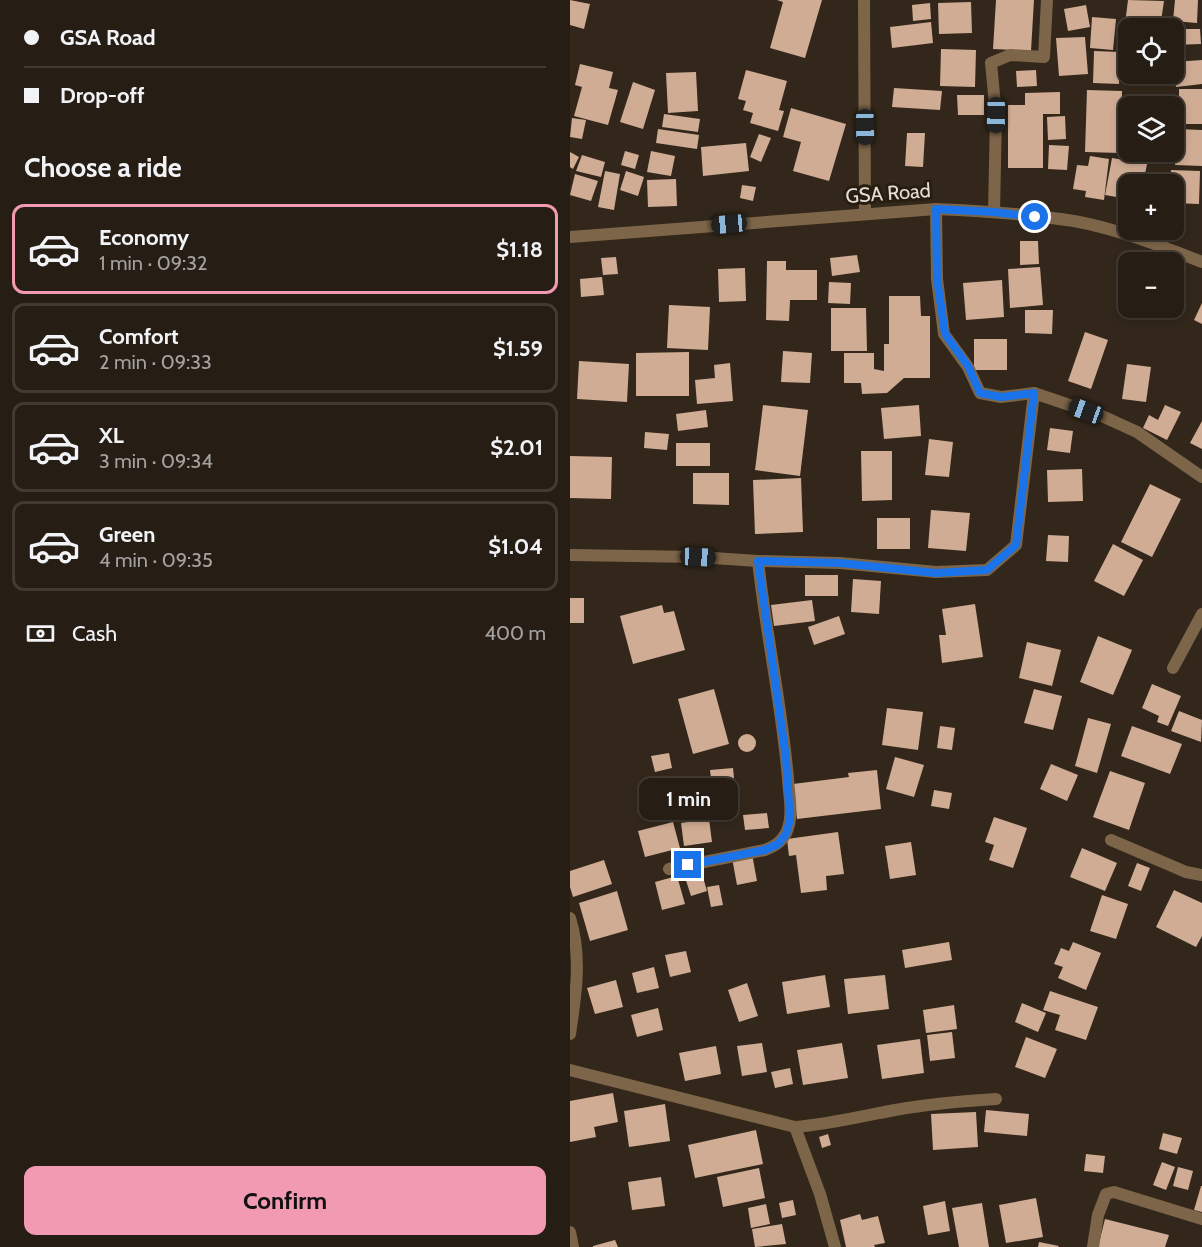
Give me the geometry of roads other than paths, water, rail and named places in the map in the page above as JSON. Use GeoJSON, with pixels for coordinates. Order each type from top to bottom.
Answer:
{"type":"FeatureCollection","features":[{"type":"Feature","properties":{"kind":"street"},"geometry":{"type":"LineString","coordinates":[[864,0],[866,213]]}},
{"type":"Feature","properties":{"kind":"street"},"geometry":{"type":"LineString","coordinates":[[994,212],[996,115],[991,63],[1010,55],[1044,57],[1047,0]]}},
{"type":"Feature","properties":{"kind":"street"},"geometry":{"type":"LineString","coordinates":[[936,209],[937,279],[945,334],[968,366],[980,393],[1001,397],[1034,393],[1102,416],[1137,432],[1202,477]]}},
{"type":"Feature","properties":{"kind":"street","name":"GSA Road"},"geometry":{"type":"LineString","coordinates":[[570,237],[936,209],[994,212],[1076,221],[1144,240],[1202,262]]}},
{"type":"Feature","properties":{"kind":"street"},"geometry":{"type":"LineString","coordinates":[[571,554],[840,563],[936,573],[987,570],[1016,545],[1034,393]]}},
{"type":"Feature","properties":{"kind":"street"},"geometry":{"type":"LineString","coordinates":[[669,869],[765,850],[778,844],[786,834],[790,820],[790,805],[786,758],[758,561]]}},
{"type":"Feature","properties":{"kind":"street"},"geometry":{"type":"LineString","coordinates":[[1173,668],[1202,614]]}},
{"type":"Feature","properties":{"kind":"street"},"geometry":{"type":"LineString","coordinates":[[1111,840],[1186,872],[1202,875]]}},
{"type":"Feature","properties":{"kind":"street"},"geometry":{"type":"LineString","coordinates":[[570,918],[576,937],[578,969],[570,1034]]}},
{"type":"Feature","properties":{"kind":"street"},"geometry":{"type":"LineString","coordinates":[[570,1070],[795,1126],[824,1124],[948,1102],[996,1099]]}},
{"type":"Feature","properties":{"kind":"street"},"geometry":{"type":"LineString","coordinates":[[795,1126],[820,1194],[835,1247]]}},
{"type":"Feature","properties":{"kind":"street"},"geometry":{"type":"LineString","coordinates":[[1093,1247],[1098,1215],[1106,1194],[1114,1192],[1202,1219]]}},
{"type":"Feature","properties":{"kind":"street"},"geometry":{"type":"LineString","coordinates":[[570,1232],[573,1247]]}}]}
